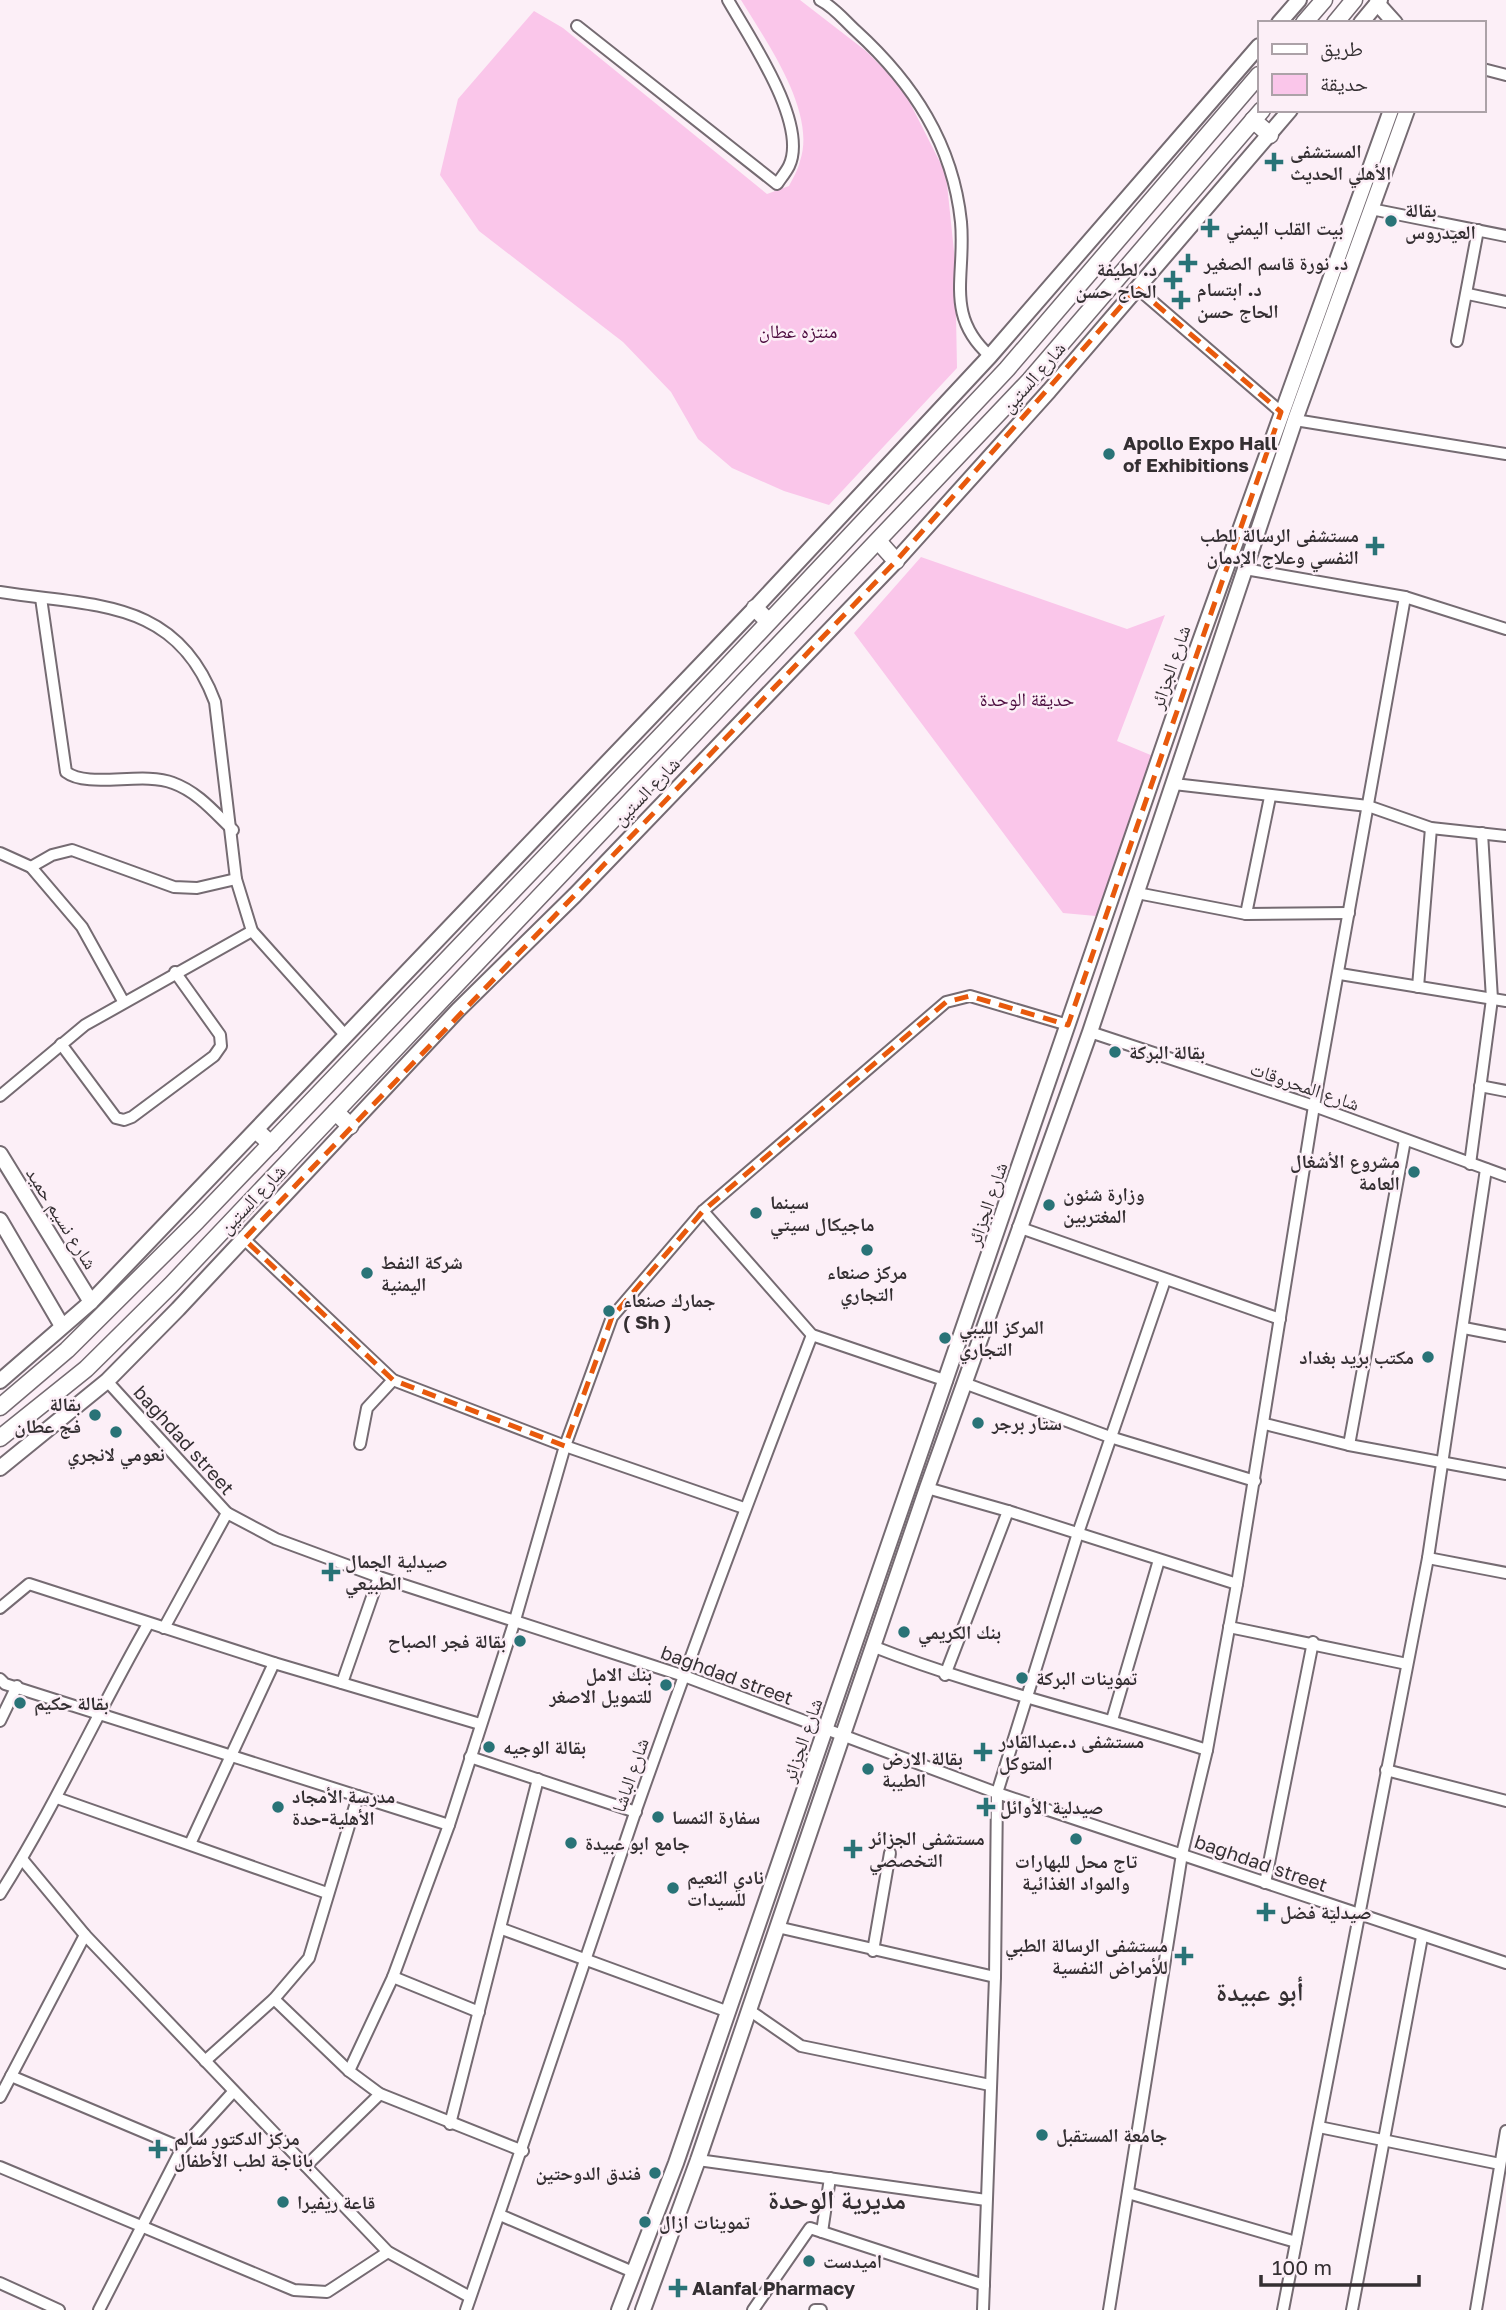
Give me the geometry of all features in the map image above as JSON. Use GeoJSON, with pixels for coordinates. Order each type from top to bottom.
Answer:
{"type":"FeatureCollection","features":[{"type":"Feature","properties":{"kind":"highway"},"geometry":{"type":"LineString","coordinates":[[1306,21],[1324,0]]}},
{"type":"Feature","properties":{"kind":"highway"},"geometry":{"type":"LineString","coordinates":[[1337,21],[1354,0]]}},
{"type":"Feature","properties":{"kind":"highway","name":"شارع الستين"},"geometry":{"type":"LineString","coordinates":[[0,1407],[67,1350],[271,1144],[1007,369],[1258,76]]}},
{"type":"Feature","properties":{"kind":"highway"},"geometry":{"type":"LineString","coordinates":[[1257,115],[1270,135]]}},
{"type":"Feature","properties":{"kind":"highway","name":"شارع الستين"},"geometry":{"type":"LineString","coordinates":[[0,1438],[86,1369],[336,1112],[879,542],[1030,380],[1257,115]]}},
{"type":"Feature","properties":{"kind":"highway"},"geometry":{"type":"LineString","coordinates":[[879,542],[896,561]]}},
{"type":"Feature","properties":{"kind":"highway"},"geometry":{"type":"LineString","coordinates":[[755,608],[768,621]]}},
{"type":"Feature","properties":{"kind":"highway"},"geometry":{"type":"LineString","coordinates":[[674,721],[689,739]]}},
{"type":"Feature","properties":{"kind":"highway"},"geometry":{"type":"LineString","coordinates":[[336,1112],[350,1126]]}},
{"type":"Feature","properties":{"kind":"highway"},"geometry":{"type":"LineString","coordinates":[[257,1130],[271,1144]]}},
{"type":"Feature","properties":{"kind":"main road"},"geometry":{"type":"LineString","coordinates":[[1281,21],[1299,0]]}},
{"type":"Feature","properties":{"kind":"main road"},"geometry":{"type":"LineString","coordinates":[[1363,21],[1378,2],[1393,21]]}},
{"type":"Feature","properties":{"kind":"main road"},"geometry":{"type":"LineString","coordinates":[[0,1381],[91,1302],[755,608],[990,356],[1258,47]]}},
{"type":"Feature","properties":{"kind":"main road","name":"شارع الستين"},"geometry":{"type":"LineString","coordinates":[[0,1468],[107,1381],[896,561],[1049,391],[1288,112]]}},
{"type":"Feature","properties":{"kind":"main road","name":"شارع الجزائر"},"geometry":{"type":"LineString","coordinates":[[619,2310],[676,2164],[726,2011],[947,1381],[1190,668],[1390,112]]}},
{"type":"Feature","properties":{"kind":"main road","name":"شارع الجزائر"},"geometry":{"type":"LineString","coordinates":[[643,2310],[698,2160],[844,1736],[872,1646],[1018,1227],[1090,1032],[1295,420],[1406,112]]}},
{"type":"Feature","properties":{"kind":"main road"},"geometry":{"type":"LineString","coordinates":[[1281,412],[1295,420]]}},
{"type":"Feature","properties":{"kind":"main road"},"geometry":{"type":"LineString","coordinates":[[1190,668],[1210,675]]}},
{"type":"Feature","properties":{"kind":"main road"},"geometry":{"type":"LineString","coordinates":[[1068,1025],[1090,1032]]}},
{"type":"Feature","properties":{"kind":"main road","name":"شارع نسيم حميد"},"geometry":{"type":"LineString","coordinates":[[0,1154],[91,1302]]}},
{"type":"Feature","properties":{"kind":"main road"},"geometry":{"type":"LineString","coordinates":[[2,1228],[62,1326]]}},
{"type":"Feature","properties":{"kind":"main road"},"geometry":{"type":"LineString","coordinates":[[947,1381],[964,1383]]}},
{"type":"Feature","properties":{"kind":"main road"},"geometry":{"type":"LineString","coordinates":[[676,2164],[698,2160]]}},
{"type":"Feature","properties":{"kind":"street"},"geometry":{"type":"LineString","coordinates":[[577,26],[777,184],[790,164],[792,133],[784,99],[728,0]]}},
{"type":"Feature","properties":{"kind":"street"},"geometry":{"type":"LineString","coordinates":[[820,0],[893,66],[930,120],[954,182],[961,224],[960,311],[966,329],[990,356]]}},
{"type":"Feature","properties":{"kind":"street"},"geometry":{"type":"LineString","coordinates":[[1485,70],[1506,75]]}},
{"type":"Feature","properties":{"kind":"street"},"geometry":{"type":"LineString","coordinates":[[1371,209],[1506,236]]}},
{"type":"Feature","properties":{"kind":"street"},"geometry":{"type":"LineString","coordinates":[[1457,341],[1478,230]]}},
{"type":"Feature","properties":{"kind":"street"},"geometry":{"type":"LineString","coordinates":[[1137,288],[1281,412]]}},
{"type":"Feature","properties":{"kind":"street"},"geometry":{"type":"LineString","coordinates":[[1468,294],[1506,302]]}},
{"type":"Feature","properties":{"kind":"street"},"geometry":{"type":"LineString","coordinates":[[1295,420],[1506,454]]}},
{"type":"Feature","properties":{"kind":"street"},"geometry":{"type":"LineString","coordinates":[[1245,569],[1405,597],[1506,629]]}},
{"type":"Feature","properties":{"kind":"street"},"geometry":{"type":"LineString","coordinates":[[0,592],[93,604],[130,612],[172,638],[206,677],[215,702],[233,830],[236,878],[252,931],[346,1036]]}},
{"type":"Feature","properties":{"kind":"street"},"geometry":{"type":"LineString","coordinates":[[1109,2310],[1182,1854],[1207,1750],[1237,1584],[1265,1424],[1314,1106],[1340,974],[1405,597]]}},
{"type":"Feature","properties":{"kind":"street"},"geometry":{"type":"LineString","coordinates":[[41,598],[66,772],[80,778],[150,778],[171,782],[192,791],[233,830]]}},
{"type":"Feature","properties":{"kind":"street"},"geometry":{"type":"LineString","coordinates":[[1174,784],[1368,806],[1431,828],[1506,836]]}},
{"type":"Feature","properties":{"kind":"street"},"geometry":{"type":"LineString","coordinates":[[1246,914],[1270,797]]}},
{"type":"Feature","properties":{"kind":"street"},"geometry":{"type":"LineString","coordinates":[[1418,987],[1431,828]]}},
{"type":"Feature","properties":{"kind":"street"},"geometry":{"type":"LineString","coordinates":[[1470,1164],[1492,999],[1482,833]]}},
{"type":"Feature","properties":{"kind":"street"},"geometry":{"type":"LineString","coordinates":[[31,867],[52,855],[72,850],[174,887],[198,888],[236,878]]}},
{"type":"Feature","properties":{"kind":"street"},"geometry":{"type":"LineString","coordinates":[[0,853],[31,867],[82,927],[123,1001]]}},
{"type":"Feature","properties":{"kind":"street"},"geometry":{"type":"LineString","coordinates":[[1137,893],[1246,914],[1349,913]]}},
{"type":"Feature","properties":{"kind":"street"},"geometry":{"type":"LineString","coordinates":[[0,1096],[61,1044],[123,1001],[252,931]]}},
{"type":"Feature","properties":{"kind":"street"},"geometry":{"type":"LineString","coordinates":[[61,1044],[116,1118],[124,1120],[132,1117],[214,1056],[222,1046],[220,1035],[175,972]]}},
{"type":"Feature","properties":{"kind":"street"},"geometry":{"type":"LineString","coordinates":[[1340,974],[1506,1001]]}},
{"type":"Feature","properties":{"kind":"street"},"geometry":{"type":"LineString","coordinates":[[349,2071],[393,1977],[449,1825],[514,1620],[565,1446],[612,1317],[703,1211],[946,1002],[970,996],[1068,1025]]}},
{"type":"Feature","properties":{"kind":"street","name":"شارع المحروقات"},"geometry":{"type":"LineString","coordinates":[[1090,1032],[1314,1106],[1506,1176]]}},
{"type":"Feature","properties":{"kind":"street"},"geometry":{"type":"LineString","coordinates":[[1480,1086],[1506,1091]]}},
{"type":"Feature","properties":{"kind":"street"},"geometry":{"type":"LineString","coordinates":[[1349,1445],[1405,1140]]}},
{"type":"Feature","properties":{"kind":"street"},"geometry":{"type":"LineString","coordinates":[[1283,2310],[1428,1558],[1486,1169]]}},
{"type":"Feature","properties":{"kind":"street"},"geometry":{"type":"LineString","coordinates":[[703,1211],[812,1335],[947,1381]]}},
{"type":"Feature","properties":{"kind":"street"},"geometry":{"type":"LineString","coordinates":[[1018,1227],[1280,1319]]}},
{"type":"Feature","properties":{"kind":"street"},"geometry":{"type":"LineString","coordinates":[[244,1239],[393,1380],[565,1446],[744,1508]]}},
{"type":"Feature","properties":{"kind":"street"},"geometry":{"type":"LineString","coordinates":[[983,2310],[995,1977],[997,1793],[1078,1534],[1165,1279]]}},
{"type":"Feature","properties":{"kind":"street"},"geometry":{"type":"LineString","coordinates":[[1464,1328],[1506,1336]]}},
{"type":"Feature","properties":{"kind":"street","name":"شارع الباشا"},"geometry":{"type":"LineString","coordinates":[[466,2310],[523,2151],[684,1676],[744,1508],[812,1335]]}},
{"type":"Feature","properties":{"kind":"street"},"geometry":{"type":"LineString","coordinates":[[360,1444],[367,1409],[393,1380]]}},
{"type":"Feature","properties":{"kind":"street","name":"baghdad street"},"geometry":{"type":"LineString","coordinates":[[107,1381],[227,1513],[276,1539],[379,1577],[684,1676],[825,1731],[997,1793],[1506,1963]]}},
{"type":"Feature","properties":{"kind":"street"},"geometry":{"type":"LineString","coordinates":[[964,1383],[1110,1437],[1255,1481]]}},
{"type":"Feature","properties":{"kind":"street"},"geometry":{"type":"LineString","coordinates":[[1265,1424],[1349,1445],[1506,1474]]}},
{"type":"Feature","properties":{"kind":"street"},"geometry":{"type":"LineString","coordinates":[[927,1488],[1237,1584]]}},
{"type":"Feature","properties":{"kind":"street"},"geometry":{"type":"LineString","coordinates":[[945,1675],[1008,1511]]}},
{"type":"Feature","properties":{"kind":"street"},"geometry":{"type":"LineString","coordinates":[[164,1628],[227,1513]]}},
{"type":"Feature","properties":{"kind":"street"},"geometry":{"type":"LineString","coordinates":[[1428,1558],[1506,1573]]}},
{"type":"Feature","properties":{"kind":"street"},"geometry":{"type":"LineString","coordinates":[[1112,1720],[1159,1560]]}},
{"type":"Feature","properties":{"kind":"street"},"geometry":{"type":"LineString","coordinates":[[342,1683],[379,1577]]}},
{"type":"Feature","properties":{"kind":"street"},"geometry":{"type":"LineString","coordinates":[[0,1608],[29,1584],[274,1663],[480,1724]]}},
{"type":"Feature","properties":{"kind":"street"},"geometry":{"type":"LineString","coordinates":[[0,1894],[57,1798],[98,1712],[148,1623]]}},
{"type":"Feature","properties":{"kind":"street"},"geometry":{"type":"LineString","coordinates":[[1229,1627],[1313,1642],[1407,1664]]}},
{"type":"Feature","properties":{"kind":"street"},"geometry":{"type":"LineString","coordinates":[[1265,1883],[1313,1642]]}},
{"type":"Feature","properties":{"kind":"street"},"geometry":{"type":"LineString","coordinates":[[872,1646],[945,1675],[1112,1720],[1207,1750]]}},
{"type":"Feature","properties":{"kind":"street"},"geometry":{"type":"LineString","coordinates":[[190,1844],[274,1663]]}},
{"type":"Feature","properties":{"kind":"street"},"geometry":{"type":"LineString","coordinates":[[0,1721],[5,1686],[98,1712],[230,1758],[449,1825]]}},
{"type":"Feature","properties":{"kind":"street"},"geometry":{"type":"LineString","coordinates":[[470,1757],[636,1812]]}},
{"type":"Feature","properties":{"kind":"street"},"geometry":{"type":"LineString","coordinates":[[1386,1770],[1506,1801]]}},
{"type":"Feature","properties":{"kind":"street"},"geometry":{"type":"LineString","coordinates":[[450,2124],[502,1929],[538,1779]]}},
{"type":"Feature","properties":{"kind":"street"},"geometry":{"type":"LineString","coordinates":[[205,2061],[274,1999],[309,1958],[358,1796]]}},
{"type":"Feature","properties":{"kind":"street"},"geometry":{"type":"LineString","coordinates":[[57,1798],[327,1893]]}},
{"type":"Feature","properties":{"kind":"street"},"geometry":{"type":"LineString","coordinates":[[873,1951],[890,1853]]}},
{"type":"Feature","properties":{"kind":"street"},"geometry":{"type":"LineString","coordinates":[[22,1859],[85,1935],[388,2252],[470,2297]]}},
{"type":"Feature","properties":{"kind":"street"},"geometry":{"type":"LineString","coordinates":[[777,1927],[995,1977]]}},
{"type":"Feature","properties":{"kind":"street"},"geometry":{"type":"LineString","coordinates":[[502,1929],[726,2011]]}},
{"type":"Feature","properties":{"kind":"street"},"geometry":{"type":"LineString","coordinates":[[0,2096],[85,1935]]}},
{"type":"Feature","properties":{"kind":"street"},"geometry":{"type":"LineString","coordinates":[[1352,2310],[1386,2142],[1422,1937]]}},
{"type":"Feature","properties":{"kind":"street"},"geometry":{"type":"LineString","coordinates":[[393,1977],[479,2012]]}},
{"type":"Feature","properties":{"kind":"street"},"geometry":{"type":"LineString","coordinates":[[274,1999],[349,2071],[380,2094],[523,2151]]}},
{"type":"Feature","properties":{"kind":"street"},"geometry":{"type":"LineString","coordinates":[[749,2010],[801,2046],[990,2085]]}},
{"type":"Feature","properties":{"kind":"street"},"geometry":{"type":"LineString","coordinates":[[11,2076],[183,2148]]}},
{"type":"Feature","properties":{"kind":"street"},"geometry":{"type":"LineString","coordinates":[[99,2310],[183,2148],[233,2092]]}},
{"type":"Feature","properties":{"kind":"street"},"geometry":{"type":"LineString","coordinates":[[306,2166],[380,2094]]}},
{"type":"Feature","properties":{"kind":"street"},"geometry":{"type":"LineString","coordinates":[[1319,2127],[1500,2164]]}},
{"type":"Feature","properties":{"kind":"street"},"geometry":{"type":"LineString","coordinates":[[1476,2310],[1506,2131]]}},
{"type":"Feature","properties":{"kind":"street"},"geometry":{"type":"LineString","coordinates":[[698,2160],[986,2200]]}},
{"type":"Feature","properties":{"kind":"street"},"geometry":{"type":"LineString","coordinates":[[0,2167],[294,2290],[327,2292],[388,2252]]}},
{"type":"Feature","properties":{"kind":"street"},"geometry":{"type":"LineString","coordinates":[[822,2232],[830,2178]]}},
{"type":"Feature","properties":{"kind":"street"},"geometry":{"type":"LineString","coordinates":[[1128,2193],[1296,2242]]}},
{"type":"Feature","properties":{"kind":"street"},"geometry":{"type":"LineString","coordinates":[[500,2216],[633,2272]]}},
{"type":"Feature","properties":{"kind":"street"},"geometry":{"type":"LineString","coordinates":[[753,2310],[810,2228],[984,2285]]}},
{"type":"Feature","properties":{"kind":"street"},"geometry":{"type":"LineString","coordinates":[[0,2283],[59,2310]]}},
{"type":"Feature","properties":{"kind":"street"},"geometry":{"type":"LineString","coordinates":[[815,2310],[821,2310]]}},
{"type":"Feature","properties":{"kind":"highlighted area"},"geometry":{"type":"Polygon","coordinates":[[[1137,288],[1281,412],[1068,1025],[970,996],[946,1002],[703,1211],[612,1317],[565,1446],[393,1380],[244,1239],[896,561],[1137,288]]]}},
{"type":"Feature","properties":{"kind":"green space","name":"منتزه عطان"},"geometry":{"type":"Polygon","coordinates":[[[741,0],[800,0],[866,51],[902,87],[946,174],[955,261],[957,368],[829,505],[784,491],[732,468],[698,439],[671,392],[623,342],[479,231],[440,175],[458,99],[534,11],[563,28],[767,194],[789,186],[800,161],[803,142],[801,121],[786,78],[741,0]]]}},
{"type":"Feature","properties":{"kind":"green space","name":"حديقة الوحدة"},"geometry":{"type":"Polygon","coordinates":[[[921,557],[1127,629],[1165,615],[1117,741],[1153,756],[1096,916],[1063,913],[854,633],[921,557]]]}},
{"type":"Feature","properties":{"kind":"place","name":"المستشفى الأهلي الحديث"},"geometry":{"type":"Point","coordinates":[1274,162]}},
{"type":"Feature","properties":{"kind":"place","name":"بقالة العيدروس"},"geometry":{"type":"Point","coordinates":[1391,221]}},
{"type":"Feature","properties":{"kind":"place","name":"بيت القلب اليمني"},"geometry":{"type":"Point","coordinates":[1210,228]}},
{"type":"Feature","properties":{"kind":"place","name":"د. نورة قاسم الصغير"},"geometry":{"type":"Point","coordinates":[1188,263]}},
{"type":"Feature","properties":{"kind":"place","name":"د. لطيفة الحاج حسن"},"geometry":{"type":"Point","coordinates":[1173,280]}},
{"type":"Feature","properties":{"kind":"place","name":"د. ابتسام الحاج حسن"},"geometry":{"type":"Point","coordinates":[1181,300]}},
{"type":"Feature","properties":{"kind":"place","name":"Apollo Expo Hall of Exhibitions"},"geometry":{"type":"Point","coordinates":[1109,454]}},
{"type":"Feature","properties":{"kind":"place","name":"مستشفى الرسالة للطب النفسي وعلاج الإدمان"},"geometry":{"type":"Point","coordinates":[1375,546]}},
{"type":"Feature","properties":{"kind":"place","name":"بقالة البركة"},"geometry":{"type":"Point","coordinates":[1115,1052]}},
{"type":"Feature","properties":{"kind":"place","name":"مشروع الأشغال العامة"},"geometry":{"type":"Point","coordinates":[1414,1172]}},
{"type":"Feature","properties":{"kind":"place","name":"وزارة شئون المغتربين"},"geometry":{"type":"Point","coordinates":[1049,1205]}},
{"type":"Feature","properties":{"kind":"place","name":"سينما ماجيكال سيتي"},"geometry":{"type":"Point","coordinates":[756,1213]}},
{"type":"Feature","properties":{"kind":"place","name":"مركز صنعاء التجاري"},"geometry":{"type":"Point","coordinates":[867,1250]}},
{"type":"Feature","properties":{"kind":"place","name":"شركة النفط اليمنية"},"geometry":{"type":"Point","coordinates":[367,1273]}},
{"type":"Feature","properties":{"kind":"place","name":"جمارك صنعاء ( Sh )"},"geometry":{"type":"Point","coordinates":[609,1311]}},
{"type":"Feature","properties":{"kind":"place","name":"المركز الليبي التجاري"},"geometry":{"type":"Point","coordinates":[945,1338]}},
{"type":"Feature","properties":{"kind":"place","name":"مكتب بريد بغداد"},"geometry":{"type":"Point","coordinates":[1428,1357]}},
{"type":"Feature","properties":{"kind":"place","name":"بقالة فج عطان"},"geometry":{"type":"Point","coordinates":[95,1415]}},
{"type":"Feature","properties":{"kind":"place","name":"ستار برجر"},"geometry":{"type":"Point","coordinates":[978,1423]}},
{"type":"Feature","properties":{"kind":"place","name":"نعومي لانجري"},"geometry":{"type":"Point","coordinates":[116,1432]}},
{"type":"Feature","properties":{"kind":"place","name":"صيدلية الجمال الطبيعي"},"geometry":{"type":"Point","coordinates":[331,1572]}},
{"type":"Feature","properties":{"kind":"place","name":"بنك الكريمي"},"geometry":{"type":"Point","coordinates":[904,1632]}},
{"type":"Feature","properties":{"kind":"place","name":"بقالة فجر الصباح"},"geometry":{"type":"Point","coordinates":[520,1641]}},
{"type":"Feature","properties":{"kind":"place","name":"تموينات البركة"},"geometry":{"type":"Point","coordinates":[1022,1678]}},
{"type":"Feature","properties":{"kind":"place","name":"بنك الامل للتمويل الاصغر"},"geometry":{"type":"Point","coordinates":[666,1685]}},
{"type":"Feature","properties":{"kind":"place","name":"بقالة حكيم"},"geometry":{"type":"Point","coordinates":[20,1703]}},
{"type":"Feature","properties":{"kind":"place","name":"بقالة الوجيه"},"geometry":{"type":"Point","coordinates":[489,1747]}},
{"type":"Feature","properties":{"kind":"place","name":"مستشفى د.عبدالقادر المتوكل"},"geometry":{"type":"Point","coordinates":[983,1752]}},
{"type":"Feature","properties":{"kind":"place","name":"بقالة الارض الطيبة"},"geometry":{"type":"Point","coordinates":[868,1769]}},
{"type":"Feature","properties":{"kind":"place","name":"مدرسة الأمجاد الأهلية-حدة"},"geometry":{"type":"Point","coordinates":[278,1807]}},
{"type":"Feature","properties":{"kind":"place","name":"صيدلية الأوائل"},"geometry":{"type":"Point","coordinates":[986,1807]}},
{"type":"Feature","properties":{"kind":"place","name":"سفارة النمسا"},"geometry":{"type":"Point","coordinates":[658,1817]}},
{"type":"Feature","properties":{"kind":"place","name":"تاج محل للبهارات والمواد الغذائية"},"geometry":{"type":"Point","coordinates":[1076,1839]}},
{"type":"Feature","properties":{"kind":"place","name":"جامع ابو عبيدة"},"geometry":{"type":"Point","coordinates":[571,1843]}},
{"type":"Feature","properties":{"kind":"place","name":"مستشفى الجزائر التخصصي"},"geometry":{"type":"Point","coordinates":[853,1849]}},
{"type":"Feature","properties":{"kind":"place","name":"نادي النعيم للسيدات"},"geometry":{"type":"Point","coordinates":[673,1888]}},
{"type":"Feature","properties":{"kind":"place","name":"صيدلية فضل"},"geometry":{"type":"Point","coordinates":[1266,1912]}},
{"type":"Feature","properties":{"kind":"place","name":"مستشفى الرسالة الطبي للأمراض النفسية"},"geometry":{"type":"Point","coordinates":[1184,1956]}},
{"type":"Feature","properties":{"kind":"place","name":"جامعة المستقبل"},"geometry":{"type":"Point","coordinates":[1042,2135]}},
{"type":"Feature","properties":{"kind":"place","name":"مركز الدكتور سالم باناجة لطب الأطفال"},"geometry":{"type":"Point","coordinates":[158,2149]}},
{"type":"Feature","properties":{"kind":"place","name":"فندق الدوحتين"},"geometry":{"type":"Point","coordinates":[655,2173]}},
{"type":"Feature","properties":{"kind":"place","name":"قاعة ريفيرا"},"geometry":{"type":"Point","coordinates":[283,2202]}},
{"type":"Feature","properties":{"kind":"place","name":"تموينات ازال"},"geometry":{"type":"Point","coordinates":[645,2222]}},
{"type":"Feature","properties":{"kind":"place","name":"اميدست"},"geometry":{"type":"Point","coordinates":[809,2261]}},
{"type":"Feature","properties":{"kind":"place","name":"Alanfal Pharmacy"},"geometry":{"type":"Point","coordinates":[678,2288]}},
{"type":"Feature","properties":{"kind":"district","name":"أبو عبيدة"},"geometry":{"type":"Point","coordinates":[1260,1992]}},
{"type":"Feature","properties":{"kind":"district","name":"مديرية الوحدة"},"geometry":{"type":"Point","coordinates":[837,2200]}}]}
